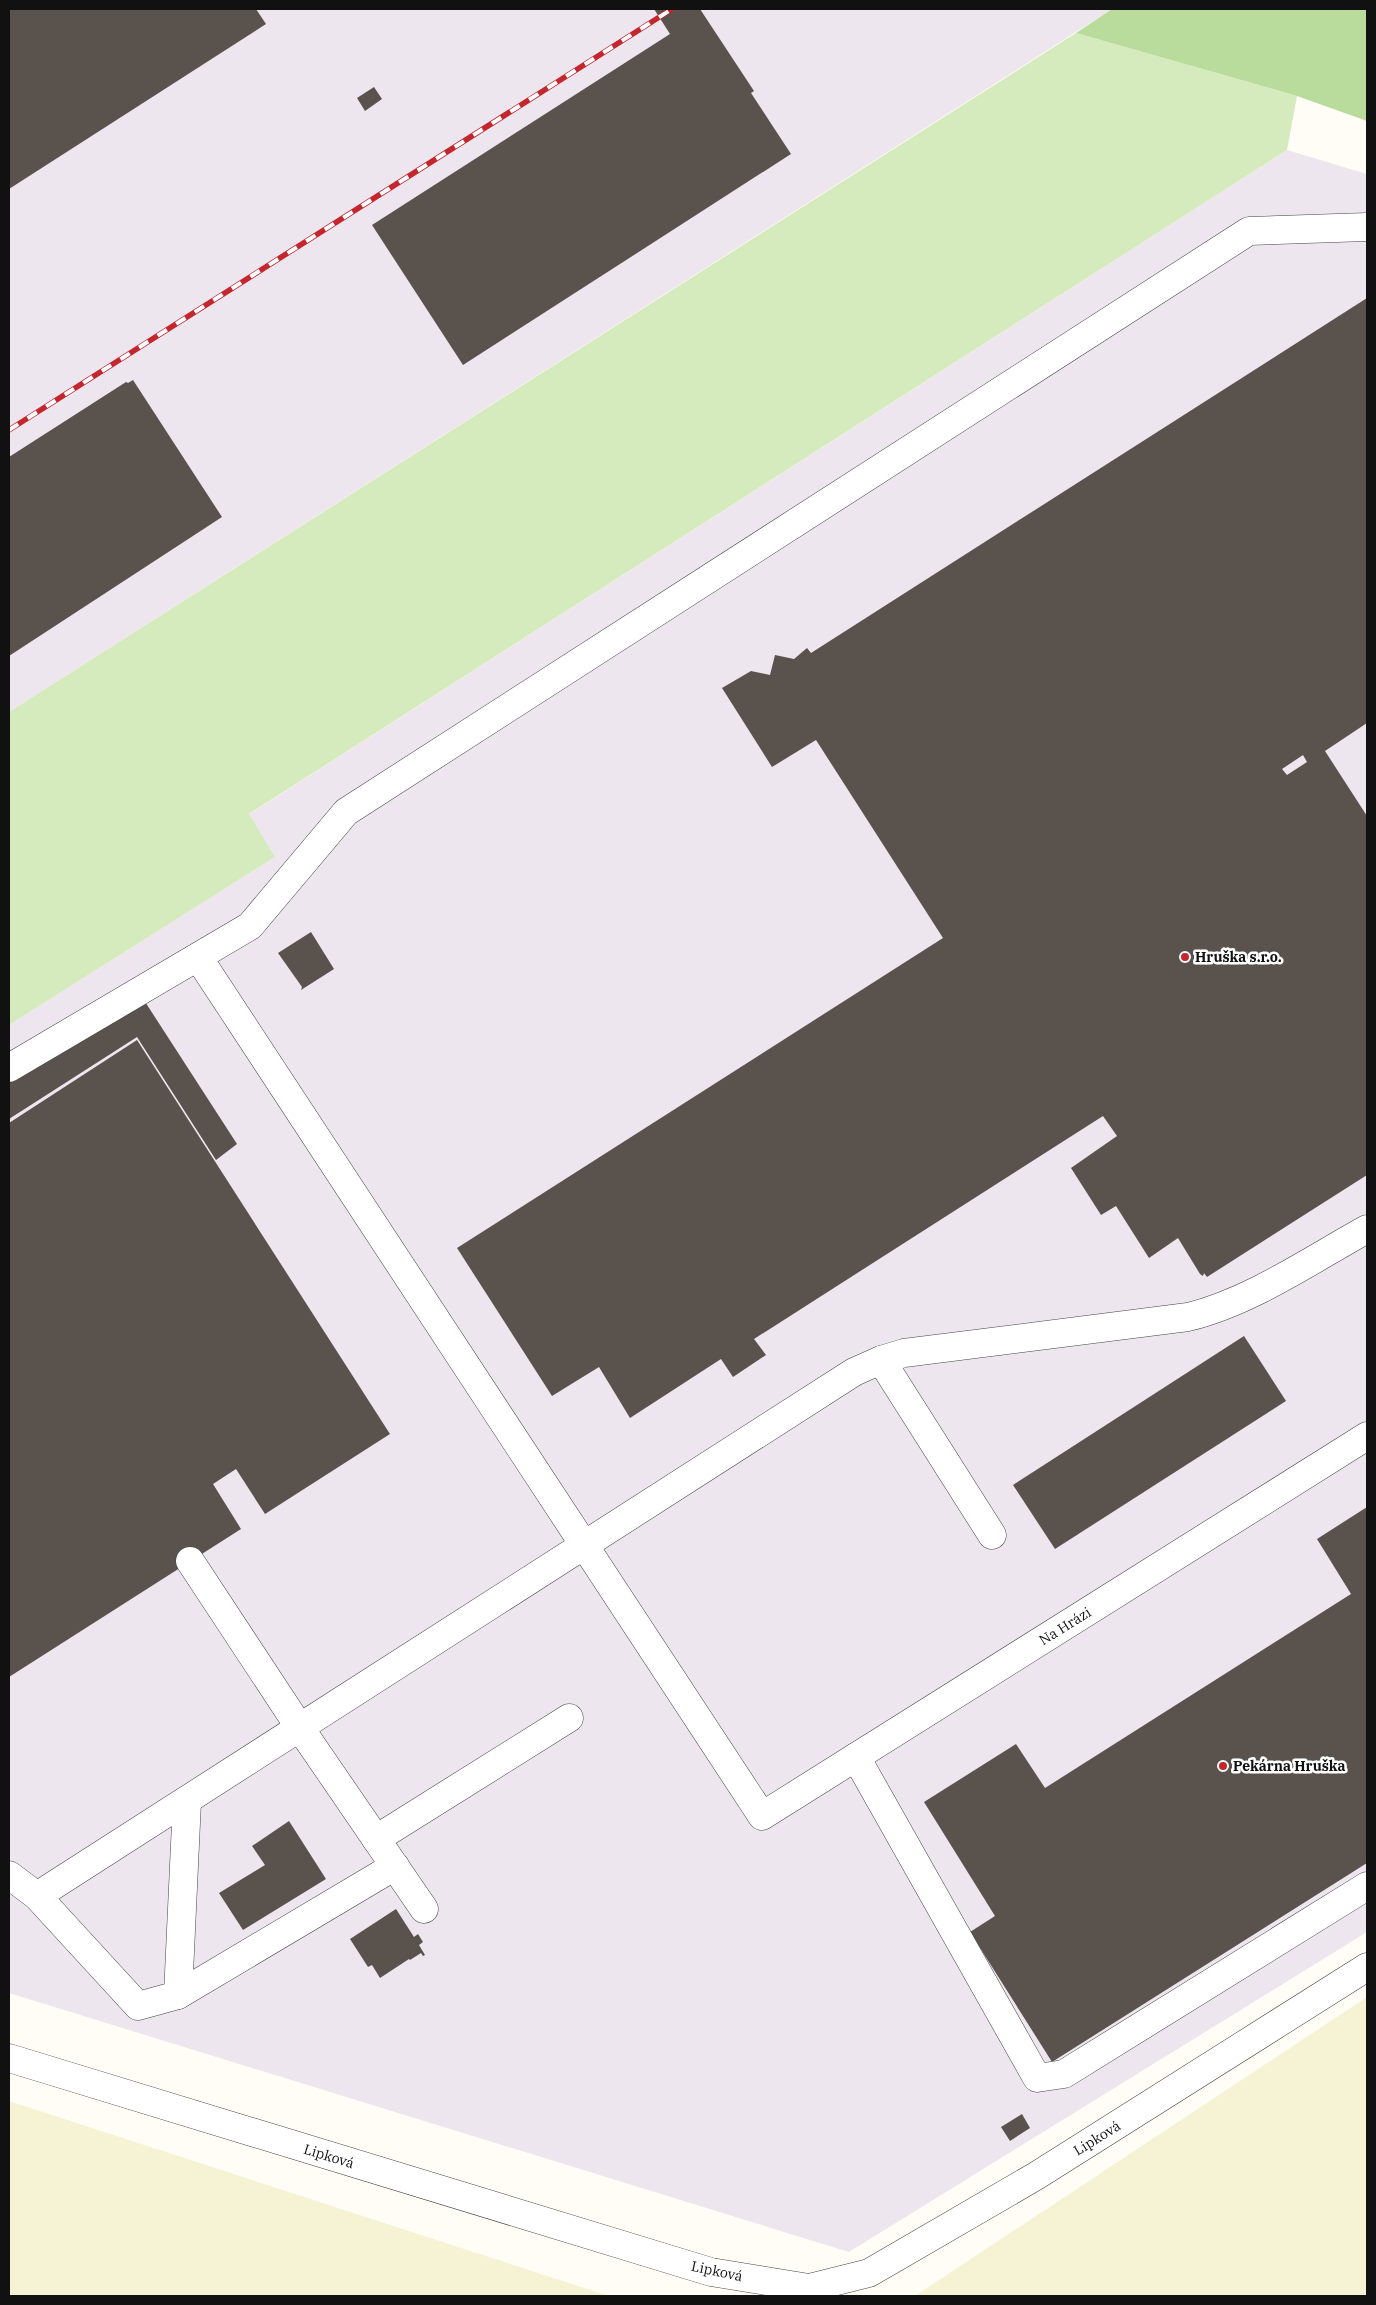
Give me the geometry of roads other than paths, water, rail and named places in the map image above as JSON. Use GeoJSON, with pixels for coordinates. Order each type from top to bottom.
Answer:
{"type":"FeatureCollection","features":[{"type":"Feature","properties":{"kind":"street"},"geometry":{"type":"LineString","coordinates":[[9,1068],[250,926],[346,812],[1249,231],[1367,227]]}},
{"type":"Feature","properties":{"kind":"street"},"geometry":{"type":"LineString","coordinates":[[198,957],[584,1545]]}},
{"type":"Feature","properties":{"kind":"street"},"geometry":{"type":"LineString","coordinates":[[38,1896],[854,1372],[881,1360],[904,1353],[1188,1317],[1216,1310],[1242,1298],[1367,1229]]}},
{"type":"Feature","properties":{"kind":"street"},"geometry":{"type":"LineString","coordinates":[[881,1360],[992,1536]]}},
{"type":"Feature","properties":{"kind":"street","name":"Na Hrázi"},"geometry":{"type":"LineString","coordinates":[[584,1545],[762,1816],[1367,1436]]}},
{"type":"Feature","properties":{"kind":"street"},"geometry":{"type":"LineString","coordinates":[[190,1561],[300,1728],[424,1909]]}},
{"type":"Feature","properties":{"kind":"street"},"geometry":{"type":"LineString","coordinates":[[376,1838],[569,1718]]}},
{"type":"Feature","properties":{"kind":"street"},"geometry":{"type":"LineString","coordinates":[[856,1757],[1037,2078],[1064,2074],[1367,1886]]}},
{"type":"Feature","properties":{"kind":"street"},"geometry":{"type":"LineString","coordinates":[[178,1995],[187,1801]]}},
{"type":"Feature","properties":{"kind":"street"},"geometry":{"type":"LineString","coordinates":[[9,1875],[38,1896],[138,2006],[178,1995],[395,1866]]}},
{"type":"Feature","properties":{"kind":"street","name":"Lipková"},"geometry":{"type":"LineString","coordinates":[[9,2058],[711,2272],[809,2288],[868,2273],[877,2268],[1036,2176],[1367,1967]]}},
{"type":"Feature","properties":{"kind":"railway"},"geometry":{"type":"LineString","coordinates":[[9,430],[672,9]]}},
{"type":"Feature","properties":{"kind":"place","name":"Hruška s.r.o."},"geometry":{"type":"Point","coordinates":[1185,957]}},
{"type":"Feature","properties":{"kind":"place","name":"Pekárna Hruška"},"geometry":{"type":"Point","coordinates":[1223,1766]}}]}
